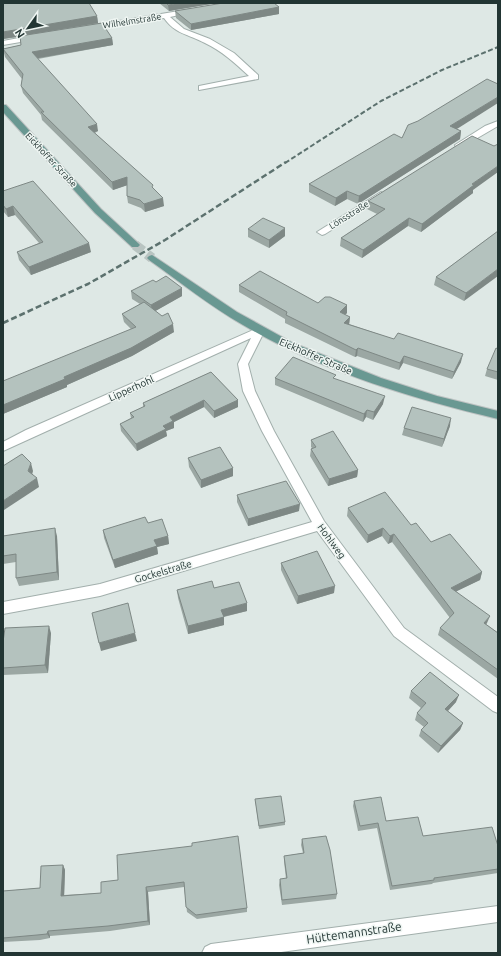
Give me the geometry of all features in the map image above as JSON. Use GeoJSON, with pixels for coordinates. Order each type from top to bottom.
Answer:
{"type":"FeatureCollection","features":[{"type":"Feature","properties":{"kind":"main road","name":"Eickhoffer Straße"},"geometry":{"type":"LineString","coordinates":[[3,107],[98,211],[135,245]]}},
{"type":"Feature","properties":{"kind":"main road","name":"Eickhoffer Straße"},"geometry":{"type":"LineString","coordinates":[[152,258],[231,313],[260,330],[344,369],[407,390],[498,415]]}},
{"type":"Feature","properties":{"kind":"street","name":"Wilhelmstraße"},"geometry":{"type":"LineString","coordinates":[[79,30],[202,9]]}},
{"type":"Feature","properties":{"kind":"street","name":"Wilhelmstraße"},"geometry":{"type":"LineString","coordinates":[[166,16],[171,23],[181,31],[207,41],[231,55],[255,77],[202,88]]}},
{"type":"Feature","properties":{"kind":"street"},"geometry":{"type":"LineString","coordinates":[[3,42],[40,37]]}},
{"type":"Feature","properties":{"kind":"street"},"geometry":{"type":"LineString","coordinates":[[454,149],[498,123]]}},
{"type":"Feature","properties":{"kind":"street","name":"Lönsstraße"},"geometry":{"type":"LineString","coordinates":[[322,232],[388,190]]}},
{"type":"Feature","properties":{"kind":"street","name":"Lipperhohl"},"geometry":{"type":"LineString","coordinates":[[3,447],[30,432],[260,330]]}},
{"type":"Feature","properties":{"kind":"street","name":"Hohlweg"},"geometry":{"type":"LineString","coordinates":[[260,330],[243,364],[249,391],[268,431],[320,525],[400,632],[498,706]]}},
{"type":"Feature","properties":{"kind":"street","name":"Gockelstraße"},"geometry":{"type":"LineString","coordinates":[[3,608],[100,590],[320,525]]}},
{"type":"Feature","properties":{"kind":"street","name":"Hüttemannstraße"},"geometry":{"type":"LineString","coordinates":[[211,953],[498,914]]}},
{"type":"Feature","properties":{"kind":"building"},"geometry":{"type":"Polygon","coordinates":[[[3,3],[89,3],[97,16],[3,32],[3,3]]]}},
{"type":"Feature","properties":{"kind":"building"},"geometry":{"type":"Polygon","coordinates":[[[166,3],[181,3],[168,5],[166,3]]]}},
{"type":"Feature","properties":{"kind":"building"},"geometry":{"type":"Polygon","coordinates":[[[223,3],[274,3],[279,7],[191,24],[175,11],[223,3]]]}},
{"type":"Feature","properties":{"kind":"building"},"geometry":{"type":"Polygon","coordinates":[[[102,23],[112,38],[32,52],[97,124],[88,127],[153,185],[152,187],[163,198],[144,204],[140,200],[127,196],[127,177],[112,182],[41,112],[44,112],[21,86],[23,74],[3,49],[21,45],[20,36],[102,23]]]}},
{"type":"Feature","properties":{"kind":"building"},"geometry":{"type":"Polygon","coordinates":[[[487,79],[498,84],[498,97],[450,126],[461,131],[359,196],[347,191],[336,198],[309,184],[394,134],[402,138],[408,125],[418,121],[487,79]]]}},
{"type":"Feature","properties":{"kind":"building"},"geometry":{"type":"Polygon","coordinates":[[[472,136],[494,146],[498,144],[498,166],[472,184],[474,185],[422,224],[409,218],[363,250],[341,238],[385,209],[368,201],[472,136]]]}},
{"type":"Feature","properties":{"kind":"building"},"geometry":{"type":"Polygon","coordinates":[[[33,181],[89,243],[29,267],[17,252],[43,242],[13,206],[6,209],[3,205],[3,191],[33,181]]]}},
{"type":"Feature","properties":{"kind":"building"},"geometry":{"type":"Polygon","coordinates":[[[263,218],[285,228],[269,240],[248,229],[263,218]]]}},
{"type":"Feature","properties":{"kind":"building"},"geometry":{"type":"Polygon","coordinates":[[[498,231],[498,269],[466,293],[436,277],[498,231]]]}},
{"type":"Feature","properties":{"kind":"building"},"geometry":{"type":"Polygon","coordinates":[[[260,271],[318,303],[325,297],[330,297],[347,305],[340,312],[350,317],[344,323],[394,339],[398,333],[463,354],[454,372],[404,356],[400,363],[358,348],[356,350],[286,315],[287,312],[239,285],[260,271]]]}},
{"type":"Feature","properties":{"kind":"building"},"geometry":{"type":"Polygon","coordinates":[[[166,276],[182,288],[151,305],[131,291],[153,280],[156,282],[166,276]]]}},
{"type":"Feature","properties":{"kind":"building"},"geometry":{"type":"Polygon","coordinates":[[[144,302],[162,316],[168,313],[173,324],[131,348],[64,377],[65,379],[3,405],[3,381],[136,327],[122,314],[144,302]]]}},
{"type":"Feature","properties":{"kind":"building"},"geometry":{"type":"Polygon","coordinates":[[[496,348],[498,349],[498,372],[487,369],[496,348]]]}},
{"type":"Feature","properties":{"kind":"building"},"geometry":{"type":"Polygon","coordinates":[[[293,357],[336,375],[333,378],[385,396],[374,412],[367,410],[364,414],[275,378],[293,357]]]}},
{"type":"Feature","properties":{"kind":"building"},"geometry":{"type":"Polygon","coordinates":[[[211,372],[238,400],[214,411],[204,400],[170,417],[173,421],[163,426],[166,429],[136,444],[120,424],[134,417],[130,413],[145,406],[143,403],[211,372]]]}},
{"type":"Feature","properties":{"kind":"building"},"geometry":{"type":"Polygon","coordinates":[[[412,407],[451,418],[444,439],[404,428],[412,407]]]}},
{"type":"Feature","properties":{"kind":"building"},"geometry":{"type":"Polygon","coordinates":[[[333,431],[358,470],[329,479],[311,449],[316,447],[311,440],[333,431]]]}},
{"type":"Feature","properties":{"kind":"building"},"geometry":{"type":"Polygon","coordinates":[[[220,447],[233,468],[201,480],[188,458],[220,447]]]}},
{"type":"Feature","properties":{"kind":"building"},"geometry":{"type":"Polygon","coordinates":[[[22,454],[31,463],[28,471],[37,478],[3,501],[3,466],[22,454]]]}},
{"type":"Feature","properties":{"kind":"building"},"geometry":{"type":"Polygon","coordinates":[[[286,481],[300,504],[248,519],[237,495],[286,481]]]}},
{"type":"Feature","properties":{"kind":"building"},"geometry":{"type":"Polygon","coordinates":[[[385,492],[411,525],[416,523],[431,542],[450,534],[482,572],[451,588],[490,616],[484,623],[498,633],[498,670],[440,628],[454,613],[394,534],[390,536],[383,528],[368,535],[348,508],[385,492]]]}},
{"type":"Feature","properties":{"kind":"building"},"geometry":{"type":"Polygon","coordinates":[[[145,517],[148,523],[162,519],[168,536],[154,540],[157,546],[113,560],[103,530],[145,517]]]}},
{"type":"Feature","properties":{"kind":"building"},"geometry":{"type":"Polygon","coordinates":[[[55,528],[57,572],[16,578],[16,554],[3,556],[3,536],[55,528]]]}},
{"type":"Feature","properties":{"kind":"building"},"geometry":{"type":"Polygon","coordinates":[[[317,551],[335,586],[298,596],[281,563],[317,551]]]}},
{"type":"Feature","properties":{"kind":"building"},"geometry":{"type":"Polygon","coordinates":[[[212,581],[214,588],[239,582],[247,603],[221,610],[224,617],[188,626],[177,590],[212,581]]]}},
{"type":"Feature","properties":{"kind":"building"},"geometry":{"type":"Polygon","coordinates":[[[128,603],[135,633],[99,643],[92,613],[128,603]]]}},
{"type":"Feature","properties":{"kind":"building"},"geometry":{"type":"Polygon","coordinates":[[[49,626],[45,665],[3,668],[3,642],[5,628],[49,626]]]}},
{"type":"Feature","properties":{"kind":"building"},"geometry":{"type":"Polygon","coordinates":[[[430,672],[459,695],[445,709],[463,723],[441,746],[421,730],[428,723],[417,713],[426,703],[411,691],[430,672]]]}},
{"type":"Feature","properties":{"kind":"building"},"geometry":{"type":"Polygon","coordinates":[[[281,796],[285,822],[259,826],[255,799],[281,796]]]}},
{"type":"Feature","properties":{"kind":"building"},"geometry":{"type":"Polygon","coordinates":[[[381,797],[386,821],[418,817],[423,836],[492,827],[498,846],[498,869],[434,878],[434,880],[392,886],[378,823],[360,826],[354,801],[381,797]]]}},
{"type":"Feature","properties":{"kind":"building"},"geometry":{"type":"Polygon","coordinates":[[[238,836],[247,908],[196,915],[186,907],[184,882],[146,887],[148,921],[48,931],[47,934],[3,938],[3,891],[40,888],[41,866],[63,865],[61,896],[101,893],[101,882],[118,880],[117,855],[192,846],[192,843],[238,836]]]}},
{"type":"Feature","properties":{"kind":"building"},"geometry":{"type":"Polygon","coordinates":[[[326,836],[330,850],[337,894],[282,900],[280,879],[287,878],[284,856],[304,853],[302,839],[326,836]]]}},
{"type":"Feature","properties":{"kind":"tunnel"},"geometry":{"type":"LineString","coordinates":[[135,245],[152,258]]}},
{"type":"Feature","properties":{"kind":"railway"},"geometry":{"type":"LineString","coordinates":[[285,163],[381,101],[442,70],[498,47]]}},
{"type":"Feature","properties":{"kind":"railway"},"geometry":{"type":"LineString","coordinates":[[3,323],[88,284],[165,240],[286,162]]}}]}
